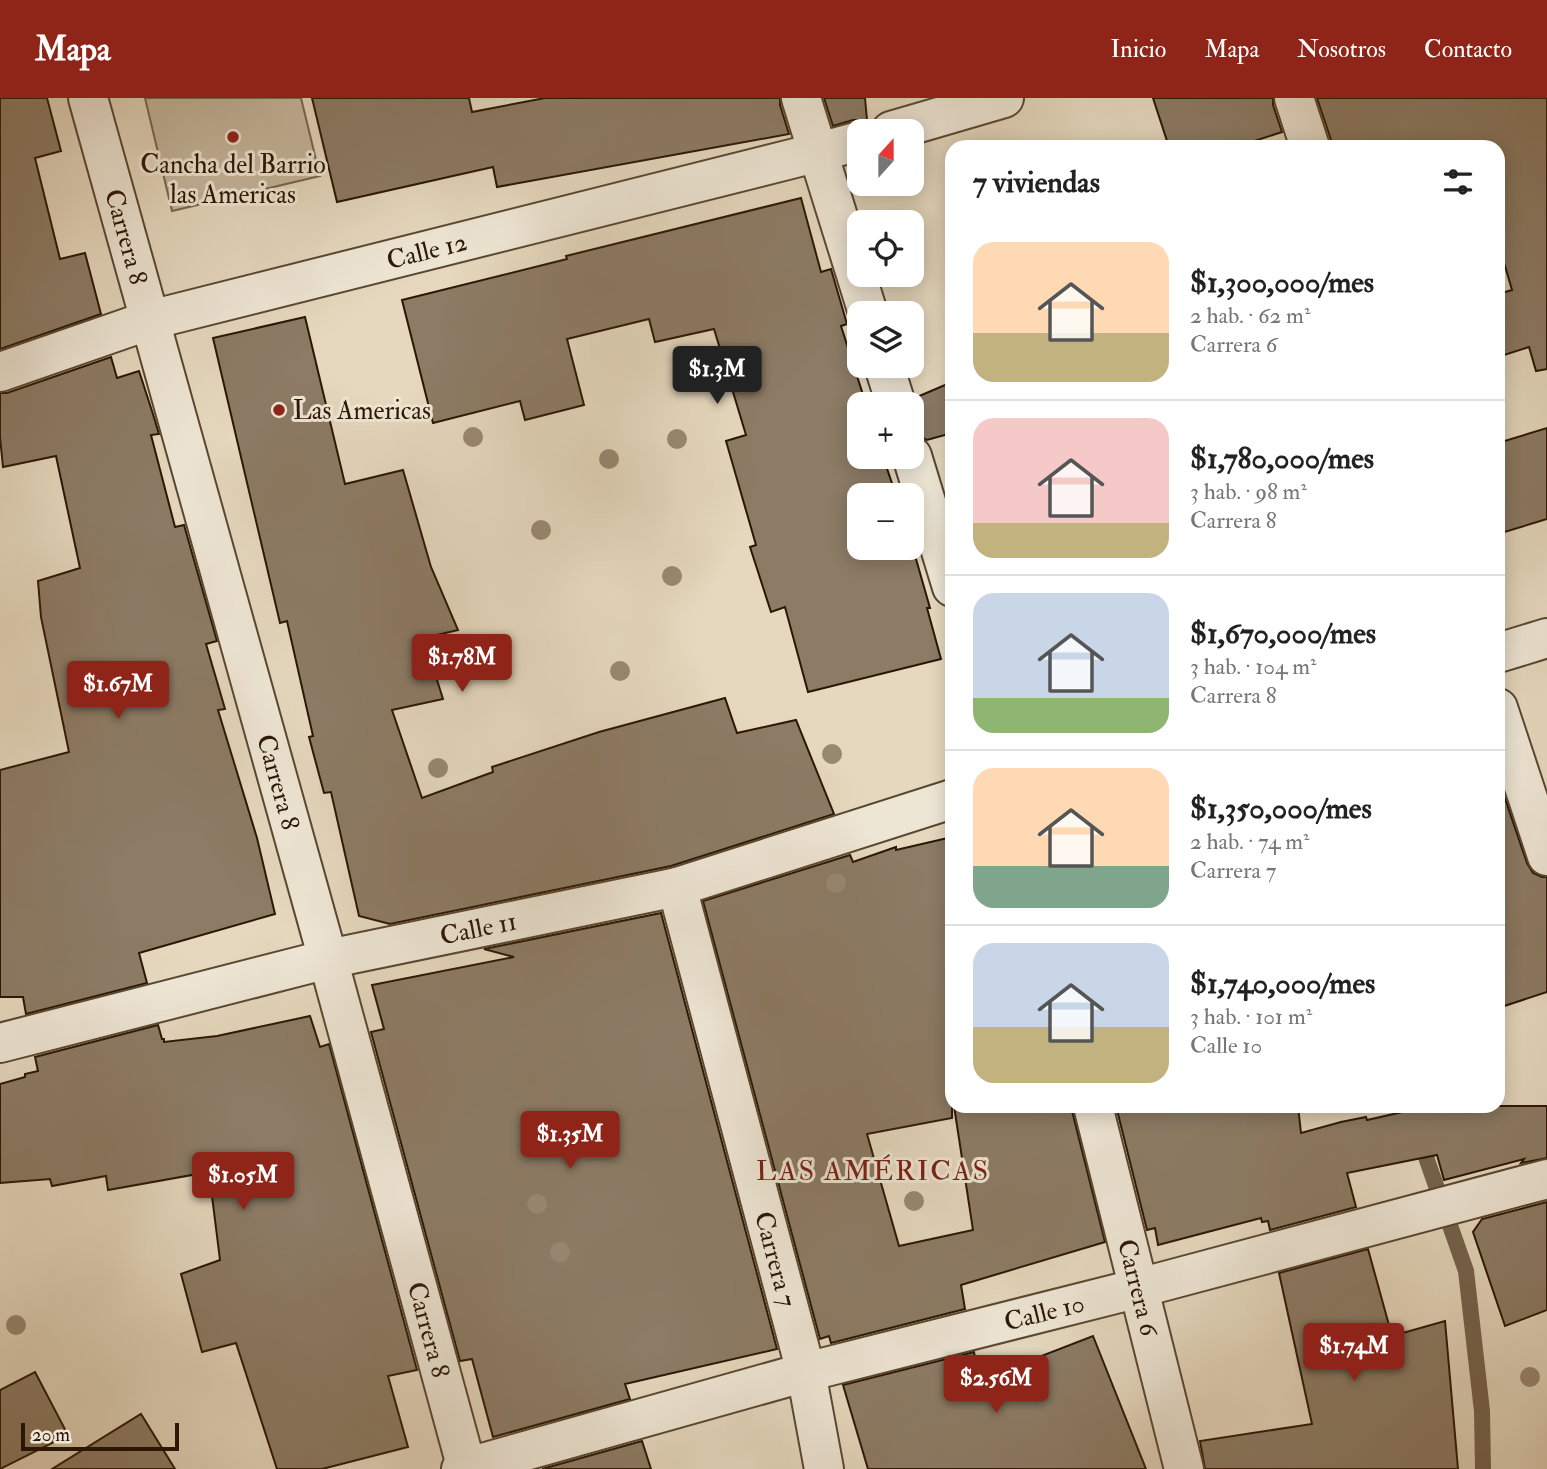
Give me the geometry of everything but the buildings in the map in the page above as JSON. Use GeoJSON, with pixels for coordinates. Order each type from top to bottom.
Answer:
{"type":"FeatureCollection","features":[{"type":"Feature","properties":{"kind":"street","name":"Carrera 8"},"geometry":{"type":"LineString","coordinates":[[88,98],[327,958],[465,1468]]}},
{"type":"Feature","properties":{"kind":"street"},"geometry":{"type":"LineString","coordinates":[[801,98],[864,301]]}},
{"type":"Feature","properties":{"kind":"street"},"geometry":{"type":"LineString","coordinates":[[924,121],[1004,98]]}},
{"type":"Feature","properties":{"kind":"street"},"geometry":{"type":"LineString","coordinates":[[1294,98],[1308,140]]}},
{"type":"Feature","properties":{"kind":"street","name":"Calle 12"},"geometry":{"type":"LineString","coordinates":[[0,372],[150,320],[847,144]]}},
{"type":"Feature","properties":{"kind":"street"},"geometry":{"type":"LineString","coordinates":[[916,469],[945,564]]}},
{"type":"Feature","properties":{"kind":"street"},"geometry":{"type":"LineString","coordinates":[[1505,651],[1547,638]]}},
{"type":"Feature","properties":{"kind":"street"},"geometry":{"type":"LineString","coordinates":[[1505,729],[1547,856]]}},
{"type":"Feature","properties":{"kind":"street","name":"Calle 11"},"geometry":{"type":"LineString","coordinates":[[0,1043],[327,958],[677,887],[945,801]]}},
{"type":"Feature","properties":{"kind":"street","name":"Carrera 7"},"geometry":{"type":"LineString","coordinates":[[677,887],[806,1372],[824,1469]]}},
{"type":"Feature","properties":{"kind":"street","name":"Carrera 6"},"geometry":{"type":"LineString","coordinates":[[1096,1113],[1184,1469]]}},
{"type":"Feature","properties":{"kind":"street","name":"Calle 10"},"geometry":{"type":"LineString","coordinates":[[465,1468],[806,1372],[1139,1288],[1547,1179]]}},
{"type":"Feature","properties":{"kind":"shaded area","name":"Cancha del Barrio las Americas"},"geometry":{"type":"Polygon","coordinates":[[[145,98],[301,98],[320,176],[172,211],[145,98]]]}},
{"type":"Feature","properties":{"kind":"waterway"},"geometry":{"type":"LineString","coordinates":[[1410,1113],[1466,1271],[1482,1411],[1483,1469]]}},
{"type":"Feature","properties":{"kind":"place","name":"Cancha del Barrio las Americas"},"geometry":{"type":"Point","coordinates":[233,137]}},
{"type":"Feature","properties":{"kind":"place","name":"Las Americas"},"geometry":{"type":"Point","coordinates":[279,410]}},
{"type":"Feature","properties":{"kind":"district","name":"LAS AMÉRICAS"},"geometry":{"type":"Point","coordinates":[873,1170]}}]}
